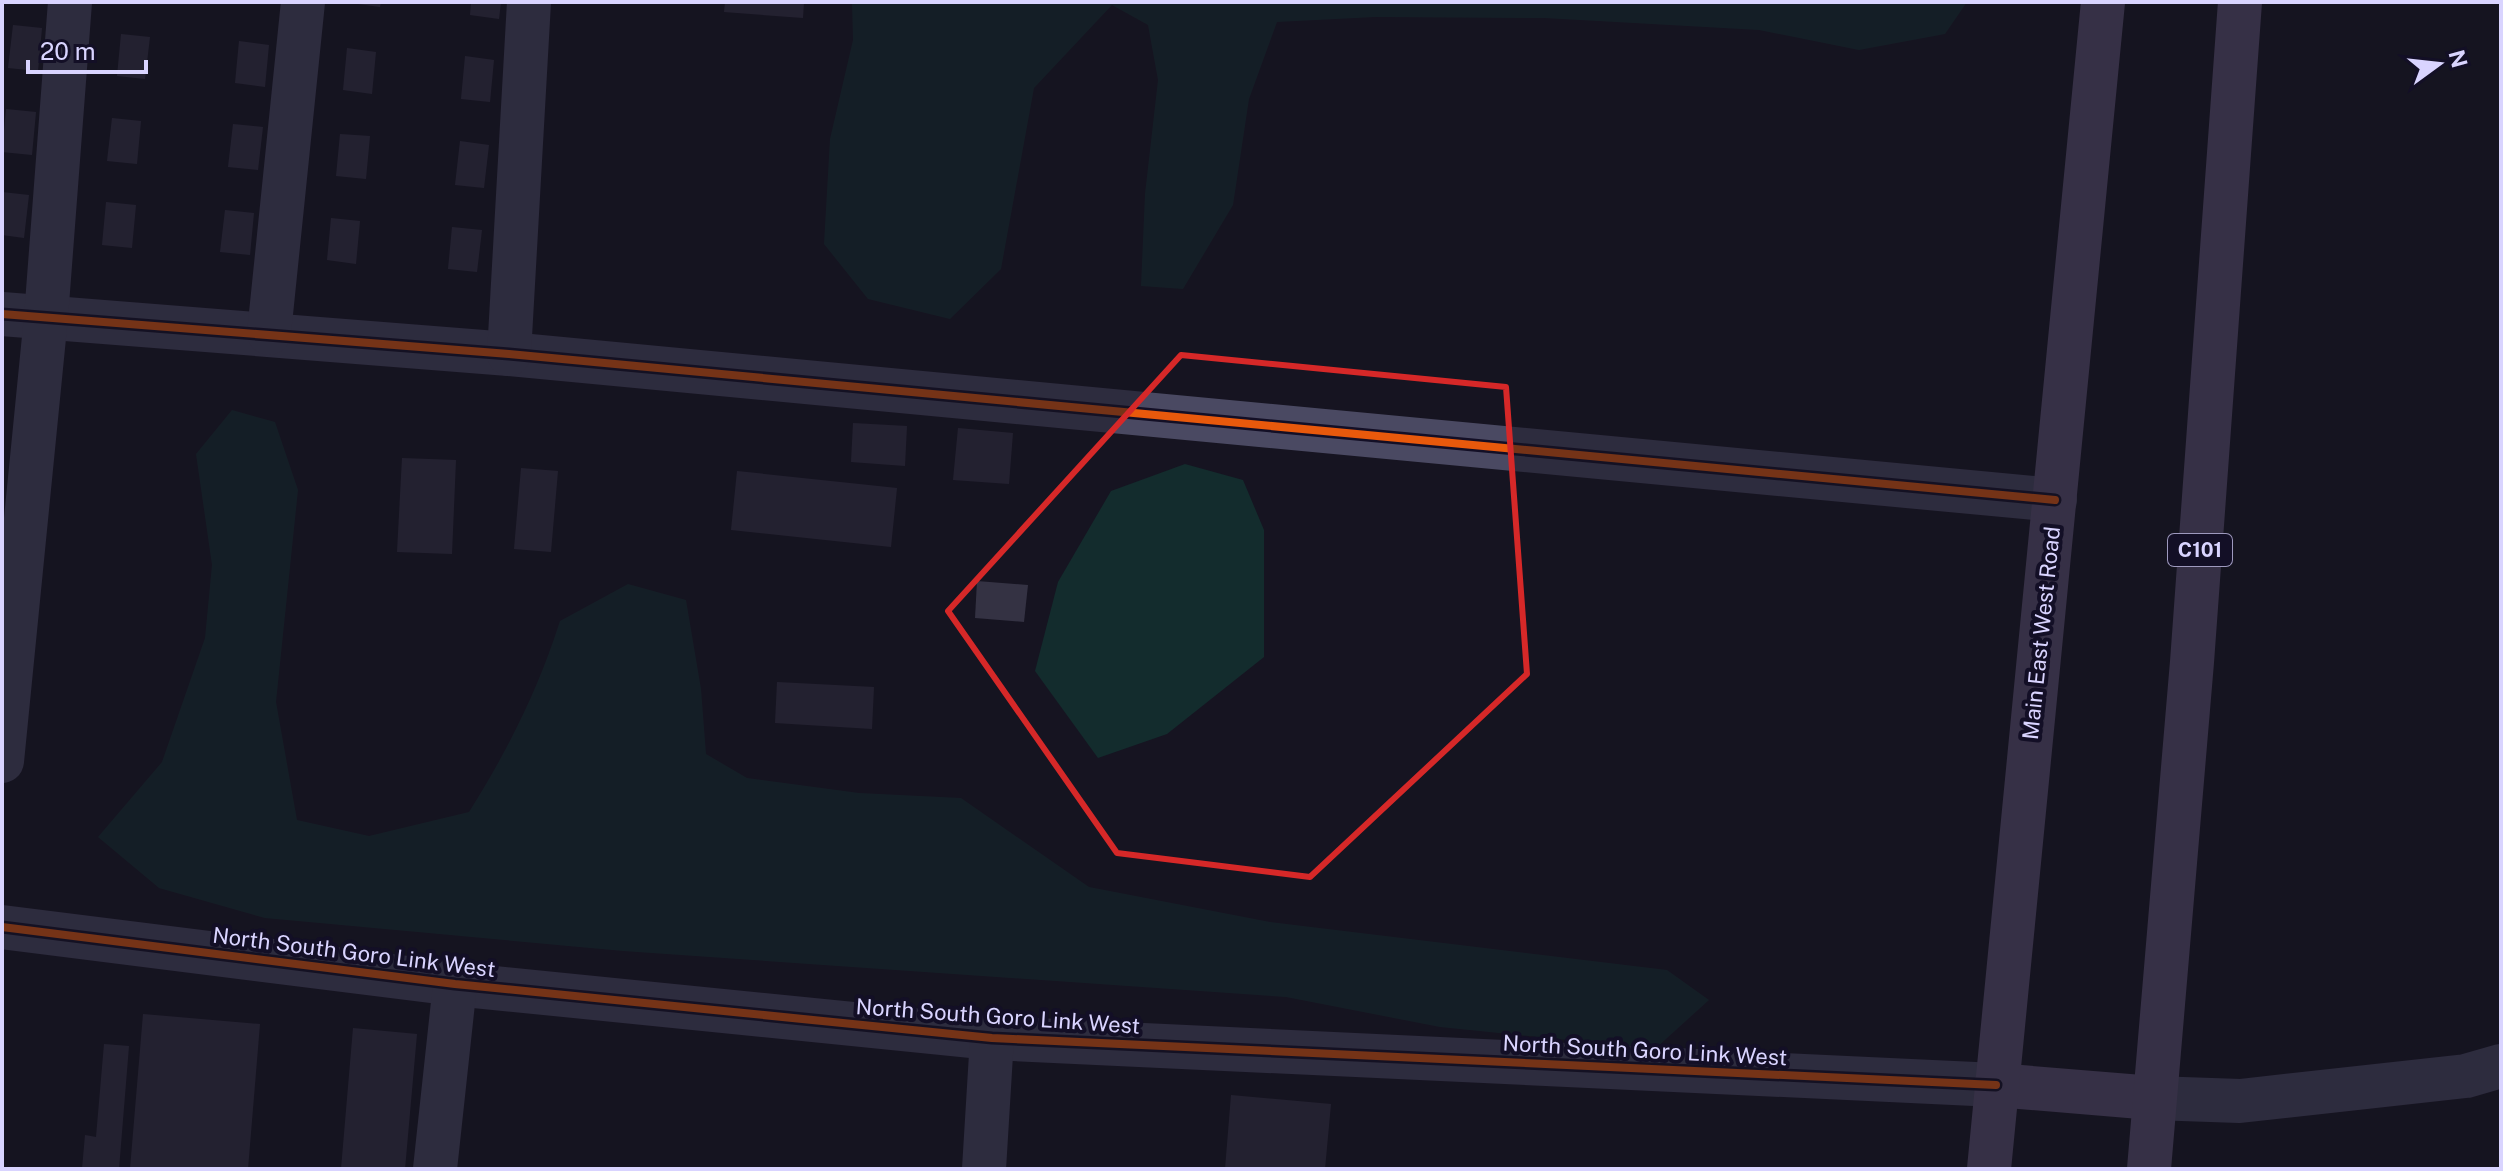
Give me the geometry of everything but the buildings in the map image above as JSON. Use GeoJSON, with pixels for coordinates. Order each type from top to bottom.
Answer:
{"type":"FeatureCollection","features":[{"type":"Feature","properties":{"kind":"main road","name":"Main East West Road"},"geometry":{"type":"LineString","coordinates":[[1989,1169],[2103,2]]}},
{"type":"Feature","properties":{"kind":"main road","name":"C101"},"geometry":{"type":"LineString","coordinates":[[2149,1169],[2192,662],[2240,2]]}},
{"type":"Feature","properties":{"kind":"main road"},"geometry":{"type":"LineString","coordinates":[[1996,1085],[2153,1098]]}},
{"type":"Feature","properties":{"kind":"street"},"geometry":{"type":"LineString","coordinates":[[2,761],[46,317],[70,2]]}},
{"type":"Feature","properties":{"kind":"street"},"geometry":{"type":"LineString","coordinates":[[269,333],[303,2]]}},
{"type":"Feature","properties":{"kind":"street"},"geometry":{"type":"LineString","coordinates":[[509,354],[529,2]]}},
{"type":"Feature","properties":{"kind":"street"},"geometry":{"type":"LineString","coordinates":[[2,314],[509,354],[2055,500]]}},
{"type":"Feature","properties":{"kind":"street","name":"North South Goro Link West"},"geometry":{"type":"LineString","coordinates":[[2,927],[455,984],[992,1038],[1996,1085]]}},
{"type":"Feature","properties":{"kind":"street"},"geometry":{"type":"LineString","coordinates":[[435,1169],[455,984]]}},
{"type":"Feature","properties":{"kind":"street"},"geometry":{"type":"LineString","coordinates":[[984,1169],[992,1038]]}},
{"type":"Feature","properties":{"kind":"street"},"geometry":{"type":"LineString","coordinates":[[2153,1098],[2240,1101],[2466,1076],[2501,1066]]}},
{"type":"Feature","properties":{"kind":"highlighted area"},"geometry":{"type":"Polygon","coordinates":[[[1181,355],[1506,387],[1527,674],[1310,877],[1117,853],[948,611],[1181,355]]]}},
{"type":"Feature","properties":{"kind":"green space"},"geometry":{"type":"Polygon","coordinates":[[[852,2],[1967,2],[1945,34],[1859,50],[1759,30],[1544,18],[1375,17],[1277,22],[1249,99],[1233,205],[1183,289],[1141,286],[1145,194],[1158,80],[1148,25],[1112,5],[1034,88],[1001,269],[950,319],[868,299],[824,244],[830,139],[853,40],[852,2]]]}},
{"type":"Feature","properties":{"kind":"green space"},"geometry":{"type":"Polygon","coordinates":[[[232,410],[275,422],[298,490],[276,702],[297,820],[369,836],[469,812],[521,719],[560,621],[628,584],[686,600],[701,689],[706,754],[747,778],[859,793],[961,798],[1089,887],[1270,922],[1667,970],[1709,1000],[1655,1049],[1440,1027],[1286,997],[623,951],[265,918],[159,888],[98,837],[162,762],[205,638],[212,565],[196,454],[232,410]]]}},
{"type":"Feature","properties":{"kind":"green space"},"geometry":{"type":"Polygon","coordinates":[[[1185,464],[1243,480],[1264,530],[1264,657],[1167,734],[1098,758],[1035,671],[1058,582],[1111,491],[1185,464]]]}},
{"type":"Feature","properties":{"kind":"cycle path"},"geometry":{"type":"LineString","coordinates":[[2,314],[509,354],[2055,500]]}},
{"type":"Feature","properties":{"kind":"cycle path"},"geometry":{"type":"LineString","coordinates":[[2,927],[455,984],[992,1038],[1996,1085]]}}]}
